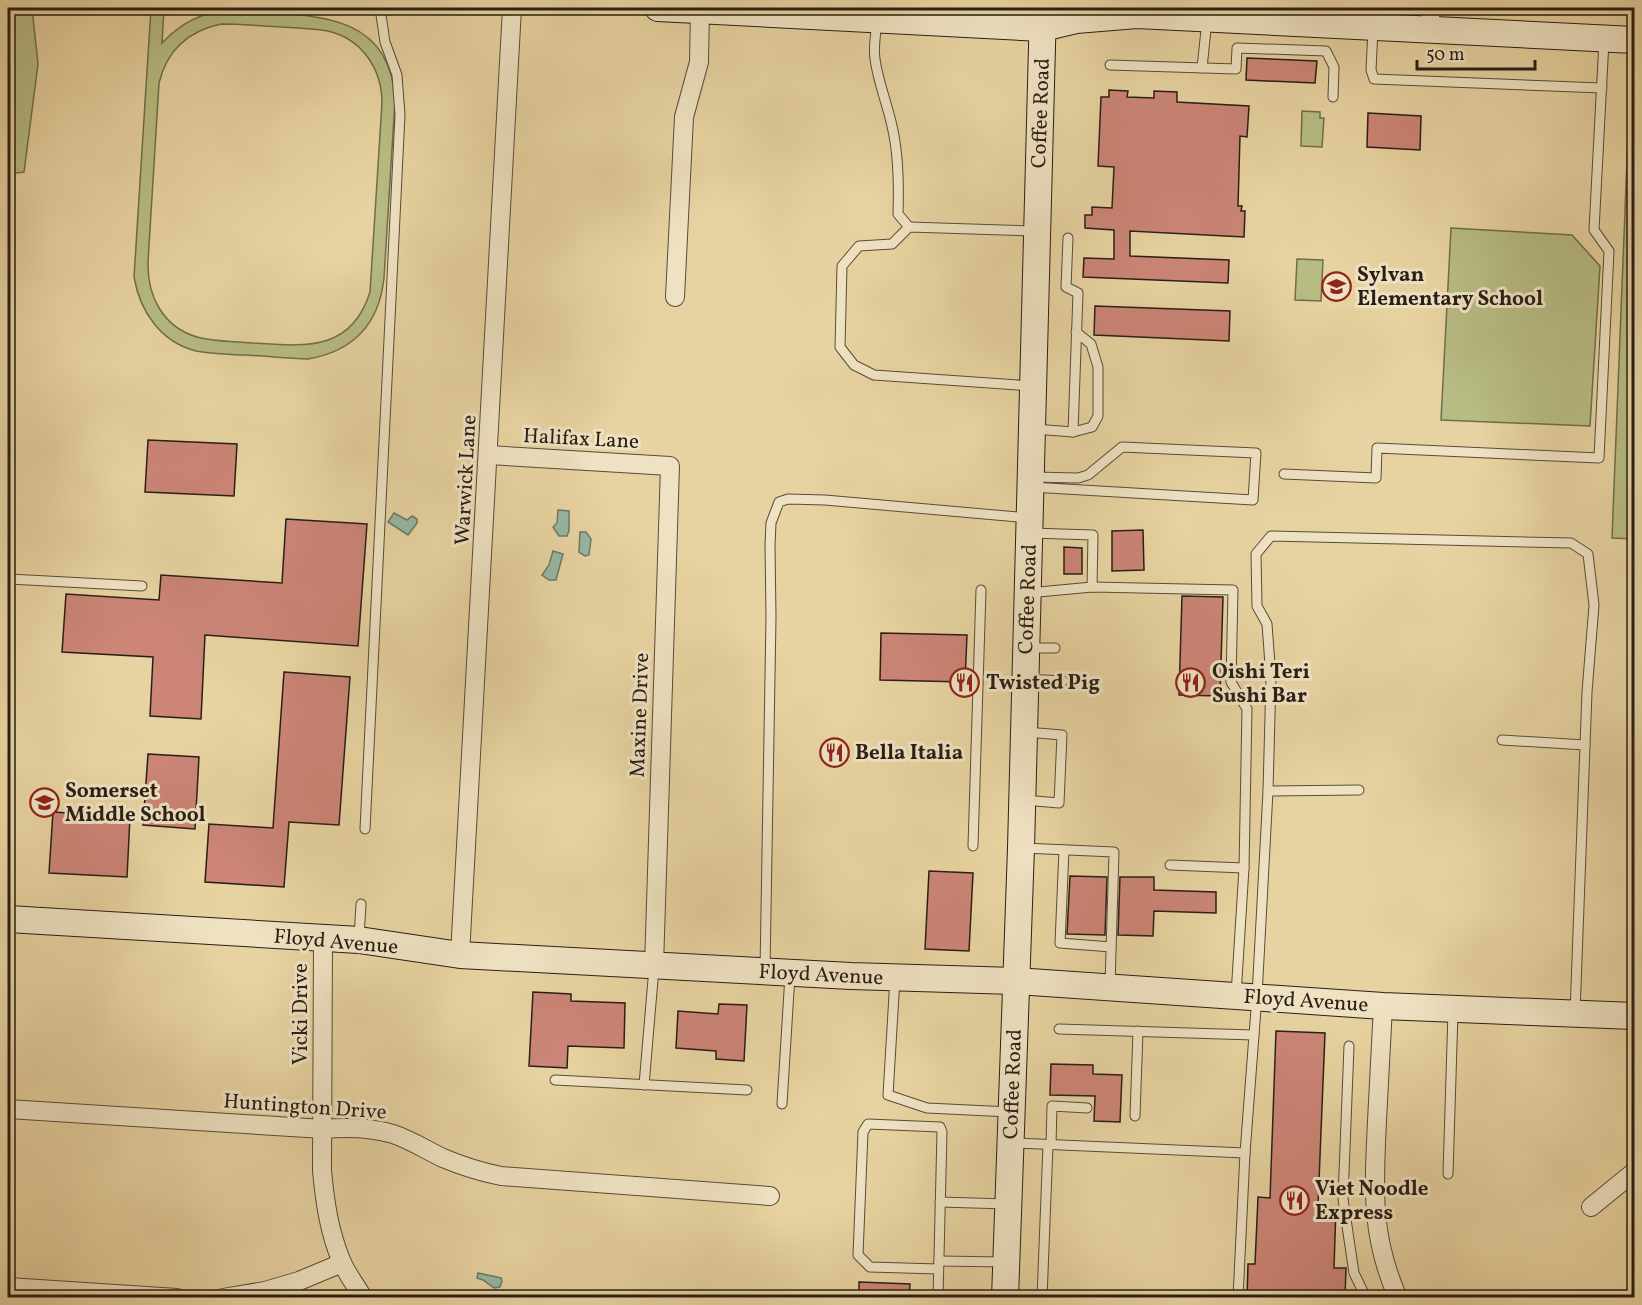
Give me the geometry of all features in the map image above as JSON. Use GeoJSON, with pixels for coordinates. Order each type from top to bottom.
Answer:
{"type":"FeatureCollection","features":[{"type":"Feature","properties":{"kind":"street","name":"Warwick Lane"},"geometry":{"type":"LineString","coordinates":[[460,955],[512,8]]}},
{"type":"Feature","properties":{"kind":"street"},"geometry":{"type":"LineString","coordinates":[[658,8],[877,21],[1042,18],[1076,20],[1137,11],[1207,18],[1250,14],[1325,37],[1430,18],[1604,39],[1635,40]]}},
{"type":"Feature","properties":{"kind":"street"},"geometry":{"type":"LineString","coordinates":[[675,297],[684,117],[699,62],[700,9]]}},
{"type":"Feature","properties":{"kind":"street","name":"Coffee Road"},"geometry":{"type":"LineString","coordinates":[[1005,1298],[1021,848],[1042,18]]}},
{"type":"Feature","properties":{"kind":"street","name":"Halifax Lane"},"geometry":{"type":"LineString","coordinates":[[489,455],[670,466]]}},
{"type":"Feature","properties":{"kind":"street","name":"Maxine Drive"},"geometry":{"type":"LineString","coordinates":[[654,966],[670,466]]}},
{"type":"Feature","properties":{"kind":"street","name":"Floyd Avenue"},"geometry":{"type":"LineString","coordinates":[[8,919],[359,940],[460,955],[895,978],[1015,981],[1383,1006],[1635,1016]]}},
{"type":"Feature","properties":{"kind":"street","name":"Vicki Drive"},"geometry":{"type":"LineString","coordinates":[[323,938],[322,1171],[325,1207],[331,1233],[342,1263],[363,1298]]}},
{"type":"Feature","properties":{"kind":"street"},"geometry":{"type":"LineString","coordinates":[[1383,1006],[1374,1186],[1375,1220],[1383,1257],[1398,1298]]}},
{"type":"Feature","properties":{"kind":"street","name":"Huntington Drive"},"geometry":{"type":"LineString","coordinates":[[8,1110],[323,1129],[346,1127],[371,1129],[392,1134],[472,1170],[501,1176],[770,1196]]}},
{"type":"Feature","properties":{"kind":"street"},"geometry":{"type":"LineString","coordinates":[[1591,1207],[1635,1172]]}},
{"type":"Feature","properties":{"kind":"street"},"geometry":{"type":"LineString","coordinates":[[223,1298],[298,1281],[342,1263]]}},
{"type":"Feature","properties":{"kind":"street"},"geometry":{"type":"LineString","coordinates":[[8,1287],[33,1293],[177,1298]]}},
{"type":"Feature","properties":{"kind":"lane"},"geometry":{"type":"LineString","coordinates":[[365,829],[400,115],[398,75],[385,42],[380,8]]}},
{"type":"Feature","properties":{"kind":"lane"},"geometry":{"type":"LineString","coordinates":[[1202,68],[1207,18]]}},
{"type":"Feature","properties":{"kind":"lane"},"geometry":{"type":"LineString","coordinates":[[877,21],[874,56],[883,100],[892,125],[900,177],[898,214],[909,227]]}},
{"type":"Feature","properties":{"kind":"lane"},"geometry":{"type":"LineString","coordinates":[[1373,27],[1371,70],[1374,79],[1602,88]]}},
{"type":"Feature","properties":{"kind":"lane"},"geometry":{"type":"LineString","coordinates":[[1110,64],[1236,69],[1237,48],[1325,37],[1334,67],[1332,97]]}},
{"type":"Feature","properties":{"kind":"lane"},"geometry":{"type":"LineString","coordinates":[[1284,474],[1376,478],[1377,448],[1599,458],[1609,250],[1594,230],[1604,39]]}},
{"type":"Feature","properties":{"kind":"lane"},"geometry":{"type":"LineString","coordinates":[[1033,386],[874,375],[854,365],[840,347],[842,266],[859,246],[892,244],[909,227],[1036,231]]}},
{"type":"Feature","properties":{"kind":"lane"},"geometry":{"type":"LineString","coordinates":[[1068,238],[1066,287],[1078,293],[1073,432]]}},
{"type":"Feature","properties":{"kind":"lane"},"geometry":{"type":"LineString","coordinates":[[1031,429],[1073,432],[1092,427],[1098,416],[1098,367],[1091,344],[1076,332]]}},
{"type":"Feature","properties":{"kind":"lane"},"geometry":{"type":"LineString","coordinates":[[1122,447],[1256,453],[1252,500],[1030,482],[1088,475],[1122,447]]}},
{"type":"Feature","properties":{"kind":"lane"},"geometry":{"type":"LineString","coordinates":[[765,970],[771,618],[770,545],[771,523],[779,502],[788,499],[816,500],[1093,535],[1092,587]]}},
{"type":"Feature","properties":{"kind":"lane"},"geometry":{"type":"LineString","coordinates":[[1246,996],[1259,962],[1271,678],[1267,624],[1257,606],[1256,554],[1271,536],[1571,543],[1588,554],[1594,605],[1585,745],[1575,1014]]}},
{"type":"Feature","properties":{"kind":"lane"},"geometry":{"type":"LineString","coordinates":[[8,582],[9,579],[142,586]]}},
{"type":"Feature","properties":{"kind":"lane"},"geometry":{"type":"LineString","coordinates":[[1027,593],[1092,587],[1233,590],[1231,682],[1247,709],[1244,868],[1246,996],[1254,1035],[1245,1153],[1238,1298]]}},
{"type":"Feature","properties":{"kind":"lane"},"geometry":{"type":"LineString","coordinates":[[973,846],[981,590]]}},
{"type":"Feature","properties":{"kind":"lane"},"geometry":{"type":"LineString","coordinates":[[1026,648],[1055,648]]}},
{"type":"Feature","properties":{"kind":"lane"},"geometry":{"type":"LineString","coordinates":[[1025,679],[1063,681]]}},
{"type":"Feature","properties":{"kind":"lane"},"geometry":{"type":"LineString","coordinates":[[1022,800],[1059,803],[1062,735],[1024,732]]}},
{"type":"Feature","properties":{"kind":"lane"},"geometry":{"type":"LineString","coordinates":[[1502,740],[1585,745]]}},
{"type":"Feature","properties":{"kind":"lane"},"geometry":{"type":"LineString","coordinates":[[1268,791],[1359,790]]}},
{"type":"Feature","properties":{"kind":"lane"},"geometry":{"type":"LineString","coordinates":[[1021,848],[1114,852],[1109,987]]}},
{"type":"Feature","properties":{"kind":"lane"},"geometry":{"type":"LineString","coordinates":[[1065,850],[1060,943],[1111,947]]}},
{"type":"Feature","properties":{"kind":"lane"},"geometry":{"type":"LineString","coordinates":[[8,855],[8,876]]}},
{"type":"Feature","properties":{"kind":"lane"},"geometry":{"type":"LineString","coordinates":[[1170,865],[1244,868]]}},
{"type":"Feature","properties":{"kind":"lane"},"geometry":{"type":"LineString","coordinates":[[359,940],[361,904]]}},
{"type":"Feature","properties":{"kind":"lane"},"geometry":{"type":"LineString","coordinates":[[644,1085],[654,966]]}},
{"type":"Feature","properties":{"kind":"lane"},"geometry":{"type":"LineString","coordinates":[[782,1104],[790,972]]}},
{"type":"Feature","properties":{"kind":"lane"},"geometry":{"type":"LineString","coordinates":[[895,978],[888,1095],[927,1108],[1012,1112]]}},
{"type":"Feature","properties":{"kind":"lane"},"geometry":{"type":"LineString","coordinates":[[1448,1174],[1453,1009]]}},
{"type":"Feature","properties":{"kind":"lane"},"geometry":{"type":"LineString","coordinates":[[1059,1029],[1254,1035]]}},
{"type":"Feature","properties":{"kind":"lane"},"geometry":{"type":"LineString","coordinates":[[1135,1116],[1138,1031]]}},
{"type":"Feature","properties":{"kind":"lane"},"geometry":{"type":"LineString","coordinates":[[1349,1046],[1343,1199],[1354,1273],[1366,1298]]}},
{"type":"Feature","properties":{"kind":"lane"},"geometry":{"type":"LineString","coordinates":[[555,1080],[747,1090]]}},
{"type":"Feature","properties":{"kind":"lane"},"geometry":{"type":"LineString","coordinates":[[1042,1298],[1052,1106],[1087,1108]]}},
{"type":"Feature","properties":{"kind":"lane"},"geometry":{"type":"LineString","coordinates":[[938,1298],[939,1265],[940,1202],[942,1132],[940,1127],[868,1124],[863,1132],[858,1256],[870,1267],[939,1265],[1006,1262]]}},
{"type":"Feature","properties":{"kind":"lane"},"geometry":{"type":"LineString","coordinates":[[1011,1143],[1245,1153]]}},
{"type":"Feature","properties":{"kind":"lane"},"geometry":{"type":"LineString","coordinates":[[940,1202],[1008,1204]]}},
{"type":"Feature","properties":{"kind":"green space"},"geometry":{"type":"Polygon","coordinates":[[[32,8],[38,64],[24,172],[8,174],[8,9],[32,8]]]}},
{"type":"Feature","properties":{"kind":"green space"},"geometry":{"type":"Polygon","coordinates":[[[151,8],[164,8],[162,43],[177,29],[194,19],[212,13],[233,11],[287,14],[338,22],[360,32],[378,48],[390,70],[395,101],[384,278],[376,309],[370,322],[361,333],[339,349],[308,359],[196,351],[172,341],[154,324],[141,302],[134,277],[151,8]],[[221,24],[189,37],[181,44],[167,61],[159,83],[148,262],[150,287],[166,318],[175,326],[197,337],[217,341],[289,345],[323,342],[338,336],[351,326],[362,312],[370,292],[382,103],[378,79],[368,57],[360,48],[340,35],[311,29],[221,24]]]}},
{"type":"Feature","properties":{"kind":"green space"},"geometry":{"type":"Polygon","coordinates":[[[1631,59],[1634,59],[1634,539],[1612,538],[1631,59]]]}},
{"type":"Feature","properties":{"kind":"green space"},"geometry":{"type":"Polygon","coordinates":[[[1302,111],[1320,112],[1320,118],[1324,118],[1322,147],[1301,146],[1302,111]]]}},
{"type":"Feature","properties":{"kind":"green space"},"geometry":{"type":"Polygon","coordinates":[[[1451,228],[1572,235],[1600,266],[1590,426],[1441,420],[1451,228]]]}},
{"type":"Feature","properties":{"kind":"green space"},"geometry":{"type":"Polygon","coordinates":[[[1297,259],[1323,260],[1321,301],[1295,300],[1297,259]]]}},
{"type":"Feature","properties":{"kind":"shaded area"},"geometry":{"type":"Polygon","coordinates":[[[558,510],[569,511],[567,536],[559,536],[553,527],[557,523],[558,510]]]}},
{"type":"Feature","properties":{"kind":"shaded area"},"geometry":{"type":"Polygon","coordinates":[[[394,513],[407,520],[412,516],[417,519],[417,523],[408,535],[388,522],[394,513]]]}},
{"type":"Feature","properties":{"kind":"shaded area"},"geometry":{"type":"Polygon","coordinates":[[[580,532],[586,532],[591,539],[589,555],[585,556],[579,552],[580,532]]]}},
{"type":"Feature","properties":{"kind":"shaded area"},"geometry":{"type":"Polygon","coordinates":[[[553,551],[563,554],[556,580],[549,580],[542,575],[549,565],[553,551]]]}},
{"type":"Feature","properties":{"kind":"shaded area"},"geometry":{"type":"Polygon","coordinates":[[[478,1273],[501,1278],[500,1287],[494,1288],[477,1278],[478,1273]]]}},
{"type":"Feature","properties":{"kind":"building"},"geometry":{"type":"Polygon","coordinates":[[[1247,58],[1317,61],[1315,83],[1246,80],[1247,58]]]}},
{"type":"Feature","properties":{"kind":"building"},"geometry":{"type":"Polygon","coordinates":[[[1109,90],[1128,91],[1127,97],[1154,98],[1154,91],[1177,92],[1177,102],[1249,106],[1247,137],[1240,136],[1238,206],[1242,206],[1241,211],[1245,211],[1244,237],[1130,231],[1130,256],[1229,260],[1228,283],[1083,277],[1084,258],[1114,259],[1114,230],[1085,228],[1085,215],[1092,215],[1092,207],[1112,208],[1114,167],[1098,166],[1101,97],[1109,97],[1109,90]]]}},
{"type":"Feature","properties":{"kind":"building"},"geometry":{"type":"Polygon","coordinates":[[[1368,113],[1421,116],[1420,150],[1367,147],[1368,113]]]}},
{"type":"Feature","properties":{"kind":"building"},"geometry":{"type":"Polygon","coordinates":[[[1095,306],[1230,311],[1229,341],[1094,335],[1095,306]]]}},
{"type":"Feature","properties":{"kind":"building"},"geometry":{"type":"Polygon","coordinates":[[[148,440],[237,444],[234,496],[145,492],[148,440]]]}},
{"type":"Feature","properties":{"kind":"building"},"geometry":{"type":"Polygon","coordinates":[[[286,519],[367,524],[358,646],[205,635],[201,719],[150,716],[153,657],[62,652],[66,594],[159,600],[161,575],[282,583],[286,519]]]}},
{"type":"Feature","properties":{"kind":"building"},"geometry":{"type":"Polygon","coordinates":[[[1143,530],[1144,570],[1112,571],[1112,531],[1143,530]]]}},
{"type":"Feature","properties":{"kind":"building"},"geometry":{"type":"Polygon","coordinates":[[[1064,547],[1082,548],[1082,574],[1064,574],[1064,547]]]}},
{"type":"Feature","properties":{"kind":"building"},"geometry":{"type":"Polygon","coordinates":[[[1182,596],[1223,597],[1220,696],[1179,695],[1182,596]]]}},
{"type":"Feature","properties":{"kind":"building"},"geometry":{"type":"Polygon","coordinates":[[[881,633],[967,635],[965,682],[880,680],[881,633]]]}},
{"type":"Feature","properties":{"kind":"building"},"geometry":{"type":"Polygon","coordinates":[[[284,672],[350,677],[339,825],[289,822],[284,887],[205,882],[209,824],[273,828],[284,672]]]}},
{"type":"Feature","properties":{"kind":"building"},"geometry":{"type":"Polygon","coordinates":[[[148,754],[199,757],[195,829],[143,825],[148,754]]]}},
{"type":"Feature","properties":{"kind":"building"},"geometry":{"type":"Polygon","coordinates":[[[53,812],[130,817],[127,877],[49,873],[53,812]]]}},
{"type":"Feature","properties":{"kind":"building"},"geometry":{"type":"Polygon","coordinates":[[[929,871],[973,873],[969,951],[925,949],[929,871]]]}},
{"type":"Feature","properties":{"kind":"building"},"geometry":{"type":"Polygon","coordinates":[[[1070,876],[1107,877],[1105,935],[1067,934],[1070,876]]]}},
{"type":"Feature","properties":{"kind":"building"},"geometry":{"type":"Polygon","coordinates":[[[1120,877],[1154,877],[1154,890],[1216,892],[1216,913],[1154,911],[1153,936],[1118,935],[1120,877]]]}},
{"type":"Feature","properties":{"kind":"building"},"geometry":{"type":"Polygon","coordinates":[[[533,992],[571,994],[571,1001],[625,1003],[624,1048],[568,1046],[567,1068],[529,1066],[533,992]]]}},
{"type":"Feature","properties":{"kind":"building"},"geometry":{"type":"Polygon","coordinates":[[[719,1004],[747,1005],[744,1061],[716,1059],[716,1051],[676,1048],[678,1011],[718,1014],[719,1004]]]}},
{"type":"Feature","properties":{"kind":"building"},"geometry":{"type":"Polygon","coordinates":[[[1276,1031],[1325,1033],[1318,1206],[1336,1207],[1334,1268],[1346,1268],[1345,1298],[1247,1298],[1248,1264],[1255,1264],[1258,1197],[1270,1198],[1276,1031]]]}},
{"type":"Feature","properties":{"kind":"building"},"geometry":{"type":"Polygon","coordinates":[[[1051,1064],[1093,1065],[1093,1074],[1122,1075],[1120,1122],[1094,1121],[1095,1096],[1050,1095],[1051,1064]]]}},
{"type":"Feature","properties":{"kind":"building"},"geometry":{"type":"Polygon","coordinates":[[[859,1282],[910,1284],[909,1298],[859,1298],[859,1282]]]}},
{"type":"Feature","properties":{"kind":"place","name":"Sylvan Elementary School"},"geometry":{"type":"Point","coordinates":[1336,286]}},
{"type":"Feature","properties":{"kind":"place","name":"Twisted Pig"},"geometry":{"type":"Point","coordinates":[965,682]}},
{"type":"Feature","properties":{"kind":"place","name":"Oishi Teri Sushi Bar"},"geometry":{"type":"Point","coordinates":[1191,683]}},
{"type":"Feature","properties":{"kind":"place","name":"Bella Italia"},"geometry":{"type":"Point","coordinates":[834,752]}},
{"type":"Feature","properties":{"kind":"place","name":"Somerset Middle School"},"geometry":{"type":"Point","coordinates":[44,802]}},
{"type":"Feature","properties":{"kind":"place","name":"Viet Noodle Express"},"geometry":{"type":"Point","coordinates":[1294,1200]}}]}
